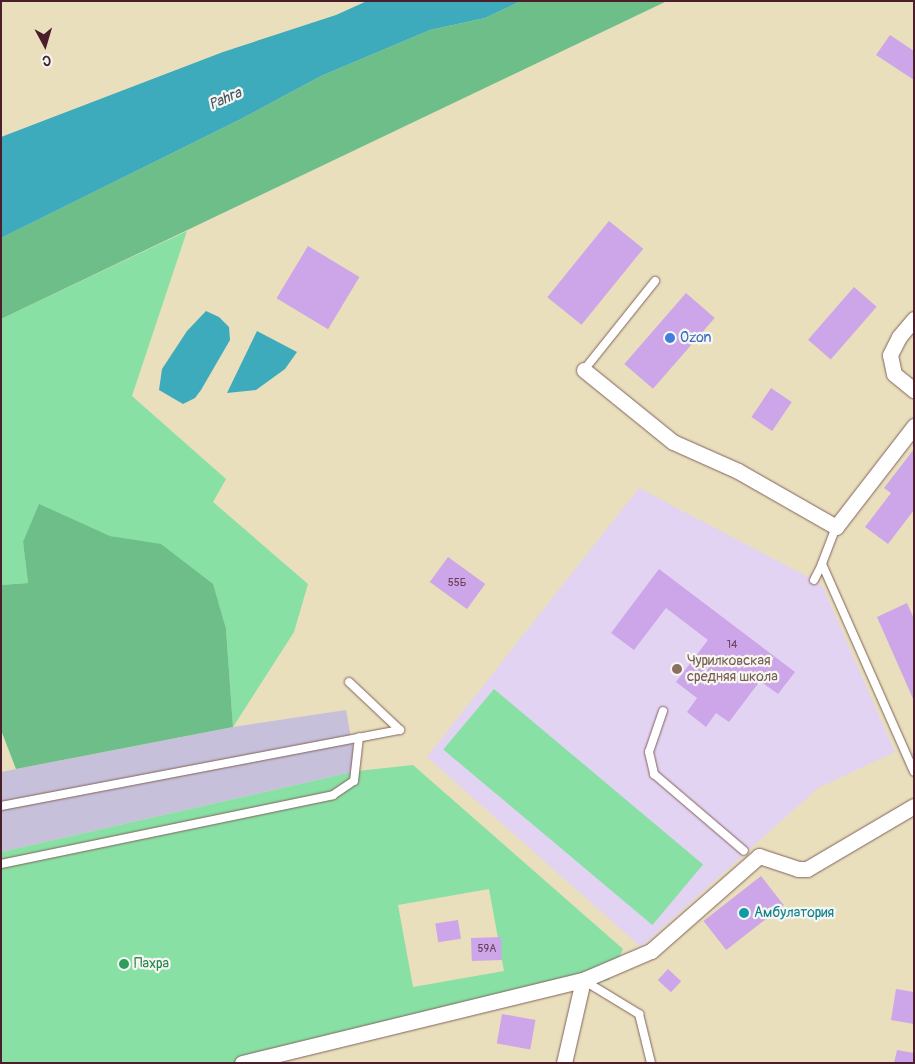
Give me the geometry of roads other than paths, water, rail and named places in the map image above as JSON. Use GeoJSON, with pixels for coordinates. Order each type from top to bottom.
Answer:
{"type":"FeatureCollection","features":[{"type":"Feature","properties":{"kind":"street"},"geometry":{"type":"LineString","coordinates":[[914,319],[899,337],[890,355],[894,374],[914,390]]}},
{"type":"Feature","properties":{"kind":"street"},"geometry":{"type":"LineString","coordinates":[[584,370],[673,442],[738,471],[836,527],[914,426]]}},
{"type":"Feature","properties":{"kind":"street"},"geometry":{"type":"LineString","coordinates":[[242,1063],[264,1060],[583,980],[651,951],[759,856],[798,869],[806,869],[914,806]]}},
{"type":"Feature","properties":{"kind":"street"},"geometry":{"type":"LineString","coordinates":[[564,1063],[583,980]]}},
{"type":"Feature","properties":{"kind":"lane"},"geometry":{"type":"LineString","coordinates":[[584,370],[655,281]]}},
{"type":"Feature","properties":{"kind":"lane"},"geometry":{"type":"LineString","coordinates":[[814,580],[836,527]]}},
{"type":"Feature","properties":{"kind":"lane"},"geometry":{"type":"LineString","coordinates":[[822,564],[914,772]]}},
{"type":"Feature","properties":{"kind":"lane"},"geometry":{"type":"LineString","coordinates":[[1,806],[400,730],[349,682]]}},
{"type":"Feature","properties":{"kind":"lane"},"geometry":{"type":"LineString","coordinates":[[663,712],[649,752],[654,774],[744,851]]}},
{"type":"Feature","properties":{"kind":"lane"},"geometry":{"type":"LineString","coordinates":[[1,864],[333,795],[354,780],[359,737]]}},
{"type":"Feature","properties":{"kind":"lane"},"geometry":{"type":"LineString","coordinates":[[583,980],[639,1014],[651,1063]]}},
{"type":"Feature","properties":{"kind":"water","name":"Pahra"},"geometry":{"type":"Polygon","coordinates":[[[367,1],[521,1],[485,18],[430,30],[321,76],[239,120],[1,238],[1,137],[223,52],[336,15],[367,1]]]}},
{"type":"Feature","properties":{"kind":"water"},"geometry":{"type":"Polygon","coordinates":[[[206,311],[219,317],[229,327],[230,340],[201,390],[195,398],[183,404],[159,390],[162,369],[187,331],[206,311]]]}},
{"type":"Feature","properties":{"kind":"water"},"geometry":{"type":"Polygon","coordinates":[[[257,331],[297,352],[285,369],[256,390],[227,393],[257,331]]]}},
{"type":"Feature","properties":{"kind":"place","name":"Ozon"},"geometry":{"type":"Point","coordinates":[670,338]}},
{"type":"Feature","properties":{"kind":"place","name":"Чурилковская средняя школа"},"geometry":{"type":"Point","coordinates":[677,669]}},
{"type":"Feature","properties":{"kind":"place","name":"Амбулатория"},"geometry":{"type":"Point","coordinates":[744,913]}},
{"type":"Feature","properties":{"kind":"place","name":"Пахра"},"geometry":{"type":"Point","coordinates":[124,964]}}]}
